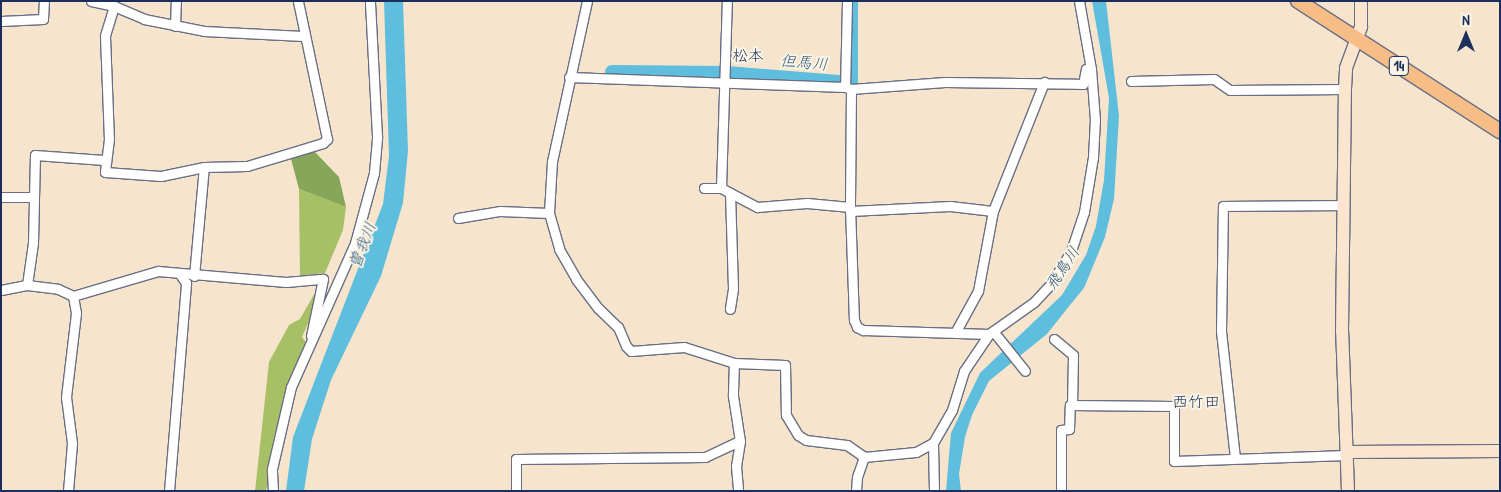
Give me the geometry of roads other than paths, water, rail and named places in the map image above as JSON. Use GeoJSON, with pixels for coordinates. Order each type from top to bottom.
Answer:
{"type":"FeatureCollection","features":[{"type":"Feature","properties":{"kind":"main road","name":"14"},"geometry":{"type":"LineString","coordinates":[[1298,1],[1500,131]]}},
{"type":"Feature","properties":{"kind":"street"},"geometry":{"type":"LineString","coordinates":[[1,22],[43,18],[44,1]]}},
{"type":"Feature","properties":{"kind":"street"},"geometry":{"type":"LineString","coordinates":[[91,1],[114,6],[144,19],[175,26],[222,33],[303,36]]}},
{"type":"Feature","properties":{"kind":"street"},"geometry":{"type":"LineString","coordinates":[[175,26],[176,1]]}},
{"type":"Feature","properties":{"kind":"street"},"geometry":{"type":"LineString","coordinates":[[114,6],[105,36],[109,139],[104,160],[105,172],[161,176],[204,167],[247,166],[323,143],[327,139],[303,36],[298,1]]}},
{"type":"Feature","properties":{"kind":"street"},"geometry":{"type":"LineString","coordinates":[[273,491],[272,469],[291,387],[311,338],[355,243],[374,173],[377,136],[370,1]]}},
{"type":"Feature","properties":{"kind":"street"},"geometry":{"type":"LineString","coordinates":[[587,1],[552,162],[549,213],[559,249],[598,308],[618,327],[626,346],[631,351],[684,347],[734,363],[785,365],[786,415],[798,435],[806,440],[847,444],[864,457],[916,452],[933,443]]}},
{"type":"Feature","properties":{"kind":"street"},"geometry":{"type":"LineString","coordinates":[[727,1],[723,85],[725,190],[733,289],[730,309]]}},
{"type":"Feature","properties":{"kind":"street"},"geometry":{"type":"LineString","coordinates":[[846,1],[850,209],[854,320],[857,327],[863,330],[991,332],[1024,369]]}},
{"type":"Feature","properties":{"kind":"street"},"geometry":{"type":"LineString","coordinates":[[934,491],[933,443],[952,410],[964,371],[991,332],[1034,302],[1050,285],[1062,268],[1078,233],[1094,157],[1095,120],[1091,68],[1078,1]]}},
{"type":"Feature","properties":{"kind":"street"},"geometry":{"type":"LineString","coordinates":[[1348,491],[1348,453],[1343,404],[1345,89],[1346,68],[1358,41],[1361,1]]}},
{"type":"Feature","properties":{"kind":"street"},"geometry":{"type":"LineString","coordinates":[[569,77],[723,85],[848,88],[945,82],[1083,84],[1086,70],[1091,68]]}},
{"type":"Feature","properties":{"kind":"street"},"geometry":{"type":"LineString","coordinates":[[1131,81],[1214,78],[1230,90],[1345,89]]}},
{"type":"Feature","properties":{"kind":"street"},"geometry":{"type":"LineString","coordinates":[[956,330],[978,291],[993,211],[1044,82]]}},
{"type":"Feature","properties":{"kind":"street"},"geometry":{"type":"LineString","coordinates":[[27,285],[33,243],[32,197],[35,155],[104,160]]}},
{"type":"Feature","properties":{"kind":"street"},"geometry":{"type":"LineString","coordinates":[[194,276],[204,167]]}},
{"type":"Feature","properties":{"kind":"street"},"geometry":{"type":"LineString","coordinates":[[704,188],[725,190],[757,207],[807,203],[850,209],[950,206],[993,211]]}},
{"type":"Feature","properties":{"kind":"street"},"geometry":{"type":"LineString","coordinates":[[1,197],[32,197]]}},
{"type":"Feature","properties":{"kind":"street"},"geometry":{"type":"LineString","coordinates":[[1235,458],[1221,331],[1223,206],[1344,205]]}},
{"type":"Feature","properties":{"kind":"street"},"geometry":{"type":"LineString","coordinates":[[458,218],[500,211],[549,213]]}},
{"type":"Feature","properties":{"kind":"street"},"geometry":{"type":"LineString","coordinates":[[1,290],[27,285],[58,289],[73,296],[158,271],[194,276],[286,282],[323,279],[310,327],[311,338]]}},
{"type":"Feature","properties":{"kind":"street"},"geometry":{"type":"LineString","coordinates":[[169,491],[186,283],[180,274]]}},
{"type":"Feature","properties":{"kind":"street"},"geometry":{"type":"LineString","coordinates":[[68,491],[72,443],[66,398],[76,313],[73,296]]}},
{"type":"Feature","properties":{"kind":"street"},"geometry":{"type":"LineString","coordinates":[[1054,339],[1073,355],[1072,405],[1069,429],[1061,430],[1061,491]]}},
{"type":"Feature","properties":{"kind":"street"},"geometry":{"type":"LineString","coordinates":[[734,363],[733,396],[740,441],[736,466],[738,491]]}},
{"type":"Feature","properties":{"kind":"street"},"geometry":{"type":"LineString","coordinates":[[1072,405],[1174,406],[1174,461],[1348,453],[1500,451]]}},
{"type":"Feature","properties":{"kind":"street"},"geometry":{"type":"LineString","coordinates":[[516,491],[516,459],[705,457],[740,441]]}},
{"type":"Feature","properties":{"kind":"street"},"geometry":{"type":"LineString","coordinates":[[856,491],[857,477],[864,457]]}},
{"type":"Feature","properties":{"kind":"water"},"geometry":{"type":"Polygon","coordinates":[[[384,1],[403,1],[408,151],[403,203],[381,276],[331,380],[312,439],[304,491],[286,491],[293,437],[383,204],[389,156],[384,1]]]}},
{"type":"Feature","properties":{"kind":"water"},"geometry":{"type":"Polygon","coordinates":[[[1092,1],[1106,1],[1119,116],[1114,199],[1105,237],[1084,288],[1047,334],[989,381],[972,415],[965,437],[959,474],[961,491],[946,491],[951,433],[980,373],[1062,295],[1086,255],[1096,226],[1104,180],[1109,98],[1092,1]]]}},
{"type":"Feature","properties":{"kind":"waterway","name":"但馬川"},"geometry":{"type":"LineString","coordinates":[[612,72],[727,73],[851,83],[851,1]]}},
{"type":"Feature","properties":{"kind":"district","name":"松本"},"geometry":{"type":"Point","coordinates":[748,55]}},
{"type":"Feature","properties":{"kind":"district","name":"西竹田"},"geometry":{"type":"Point","coordinates":[1196,401]}},
{"type":"Feature","properties":{"kind":"water label","name":"曽我川"},"geometry":{"type":"Point","coordinates":[362,245]}},
{"type":"Feature","properties":{"kind":"water label","name":"飛鳥川"},"geometry":{"type":"Point","coordinates":[1062,268]}}]}
